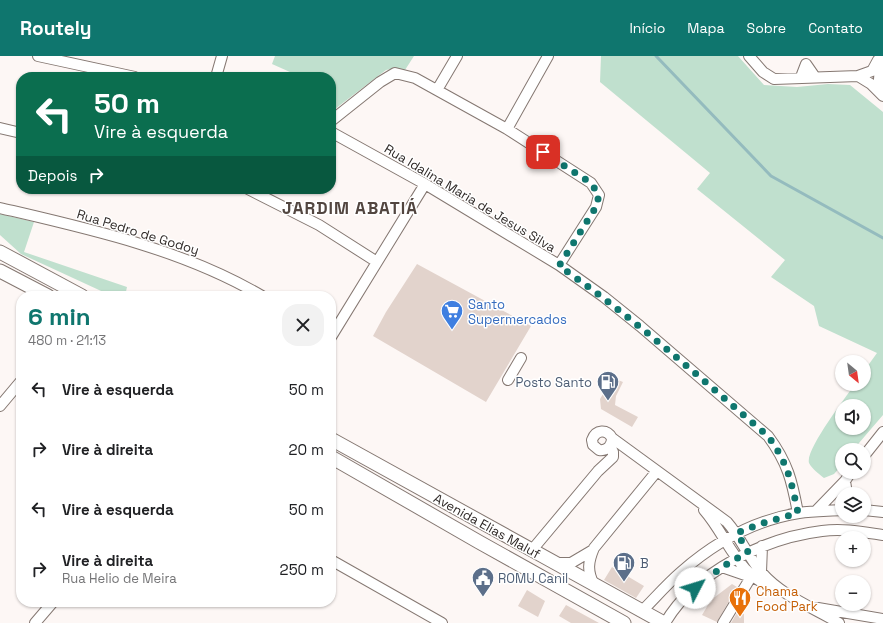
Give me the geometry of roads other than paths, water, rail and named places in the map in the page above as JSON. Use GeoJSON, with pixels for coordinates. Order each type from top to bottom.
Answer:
{"type":"FeatureCollection","features":[{"type":"Feature","properties":{"kind":"main road"},"geometry":{"type":"LineString","coordinates":[[0,252],[70,291]]}},
{"type":"Feature","properties":{"kind":"main road"},"geometry":{"type":"LineString","coordinates":[[0,271],[38,291]]}},
{"type":"Feature","properties":{"kind":"main road","name":"Avenida Elias Maluf"},"geometry":{"type":"LineString","coordinates":[[336,442],[665,623]]}},
{"type":"Feature","properties":{"kind":"main road","name":"Avenida Elias Maluf"},"geometry":{"type":"LineString","coordinates":[[336,460],[624,623]]}},
{"type":"Feature","properties":{"kind":"main road"},"geometry":{"type":"LineString","coordinates":[[479,542],[518,558],[524,556],[532,550]]}},
{"type":"Feature","properties":{"kind":"main road"},"geometry":{"type":"LineString","coordinates":[[631,623],[642,611]]}},
{"type":"Feature","properties":{"kind":"street"},"geometry":{"type":"LineString","coordinates":[[38,56],[112,72]]}},
{"type":"Feature","properties":{"kind":"street"},"geometry":{"type":"LineString","coordinates":[[217,72],[222,56]]}},
{"type":"Feature","properties":{"kind":"street"},"geometry":{"type":"LineString","coordinates":[[437,90],[457,56]]}},
{"type":"Feature","properties":{"kind":"street"},"geometry":{"type":"LineString","coordinates":[[507,129],[548,56]]}},
{"type":"Feature","properties":{"kind":"street"},"geometry":{"type":"LineString","coordinates":[[748,56],[763,72],[774,79],[858,76],[872,71],[882,56]]}},
{"type":"Feature","properties":{"kind":"street"},"geometry":{"type":"LineString","coordinates":[[880,94],[882,56]]}},
{"type":"Feature","properties":{"kind":"street"},"geometry":{"type":"LineString","coordinates":[[801,77],[805,60]]}},
{"type":"Feature","properties":{"kind":"street"},"geometry":{"type":"LineString","coordinates":[[805,60],[816,77]]}},
{"type":"Feature","properties":{"kind":"street"},"geometry":{"type":"LineString","coordinates":[[336,117],[380,82],[395,73],[415,78],[507,129],[591,183],[599,195],[596,207],[559,266]]}},
{"type":"Feature","properties":{"kind":"street"},"geometry":{"type":"LineString","coordinates":[[858,76],[871,84],[880,94]]}},
{"type":"Feature","properties":{"kind":"street"},"geometry":{"type":"LineString","coordinates":[[0,128],[16,132]]}},
{"type":"Feature","properties":{"kind":"street","name":"Rua Idalina Maria de Jesus Silva"},"geometry":{"type":"LineString","coordinates":[[336,135],[425,184],[559,266],[604,297],[640,326],[768,436],[780,453],[788,470],[798,513]]}},
{"type":"Feature","properties":{"kind":"street"},"geometry":{"type":"LineString","coordinates":[[336,329],[425,184]]}},
{"type":"Feature","properties":{"kind":"street"},"geometry":{"type":"LineString","coordinates":[[258,194],[319,226],[377,262]]}},
{"type":"Feature","properties":{"kind":"street","name":"Rua Pedro de Godoy"},"geometry":{"type":"LineString","coordinates":[[0,208],[96,230],[140,244],[202,265],[253,291]]}},
{"type":"Feature","properties":{"kind":"street"},"geometry":{"type":"LineString","coordinates":[[508,380],[521,358]]}},
{"type":"Feature","properties":{"kind":"street"},"geometry":{"type":"LineString","coordinates":[[0,406],[16,388]]}},
{"type":"Feature","properties":{"kind":"street"},"geometry":{"type":"LineString","coordinates":[[871,447],[883,432]]}},
{"type":"Feature","properties":{"kind":"street"},"geometry":{"type":"LineString","coordinates":[[532,550],[598,471],[609,445],[628,450],[697,501],[742,531],[748,552],[761,572],[780,589],[839,623]]}},
{"type":"Feature","properties":{"kind":"street"},"geometry":{"type":"LineString","coordinates":[[556,563],[571,563],[594,548],[657,471]]}},
{"type":"Feature","properties":{"kind":"street"},"geometry":{"type":"LineString","coordinates":[[816,511],[845,481]]}},
{"type":"Feature","properties":{"kind":"street"},"geometry":{"type":"LineString","coordinates":[[845,481],[846,487]]}},
{"type":"Feature","properties":{"kind":"street"},"geometry":{"type":"LineString","coordinates":[[697,501],[718,528],[736,559],[751,577]]}},
{"type":"Feature","properties":{"kind":"street"},"geometry":{"type":"LineString","coordinates":[[642,611],[681,572],[716,546],[742,531],[798,513],[835,510]]}},
{"type":"Feature","properties":{"kind":"street"},"geometry":{"type":"LineString","coordinates":[[871,511],[883,512]]}},
{"type":"Feature","properties":{"kind":"street"},"geometry":{"type":"LineString","coordinates":[[716,546],[718,528]]}},
{"type":"Feature","properties":{"kind":"street"},"geometry":{"type":"LineString","coordinates":[[665,623],[684,598],[706,579],[722,567],[762,546],[801,534],[824,530],[855,530],[883,535]]}},
{"type":"Feature","properties":{"kind":"street"},"geometry":{"type":"LineString","coordinates":[[761,572],[762,546]]}},
{"type":"Feature","properties":{"kind":"street"},"geometry":{"type":"LineString","coordinates":[[594,548],[589,561],[588,572],[594,585]]}},
{"type":"Feature","properties":{"kind":"street"},"geometry":{"type":"LineString","coordinates":[[336,563],[442,623]]}},
{"type":"Feature","properties":{"kind":"street"},"geometry":{"type":"LineString","coordinates":[[722,567],[751,577],[765,585],[780,589]]}},
{"type":"Feature","properties":{"kind":"street"},"geometry":{"type":"LineString","coordinates":[[723,623],[751,577]]}},
{"type":"Feature","properties":{"kind":"street"},"geometry":{"type":"LineString","coordinates":[[34,623],[48,607]]}},
{"type":"Feature","properties":{"kind":"street"},"geometry":{"type":"LineString","coordinates":[[811,607],[883,619]]}},
{"type":"Feature","properties":{"kind":"waterway"},"geometry":{"type":"LineString","coordinates":[[656,56],[771,176],[883,238]]}},
{"type":"Feature","properties":{"kind":"place","name":"Santo Supermercados"},"geometry":{"type":"Point","coordinates":[452,330]}},
{"type":"Feature","properties":{"kind":"place","name":"Posto Santo"},"geometry":{"type":"Point","coordinates":[608,402]}},
{"type":"Feature","properties":{"kind":"place","name":"B"},"geometry":{"type":"Point","coordinates":[624,582]}},
{"type":"Feature","properties":{"kind":"place","name":"ROMU Canil"},"geometry":{"type":"Point","coordinates":[483,598]}},
{"type":"Feature","properties":{"kind":"place","name":"Chama Food Park"},"geometry":{"type":"Point","coordinates":[740,618]}},
{"type":"Feature","properties":{"kind":"district","name":"JARDIM ABATIÁ"},"geometry":{"type":"Point","coordinates":[350,208]}}]}
